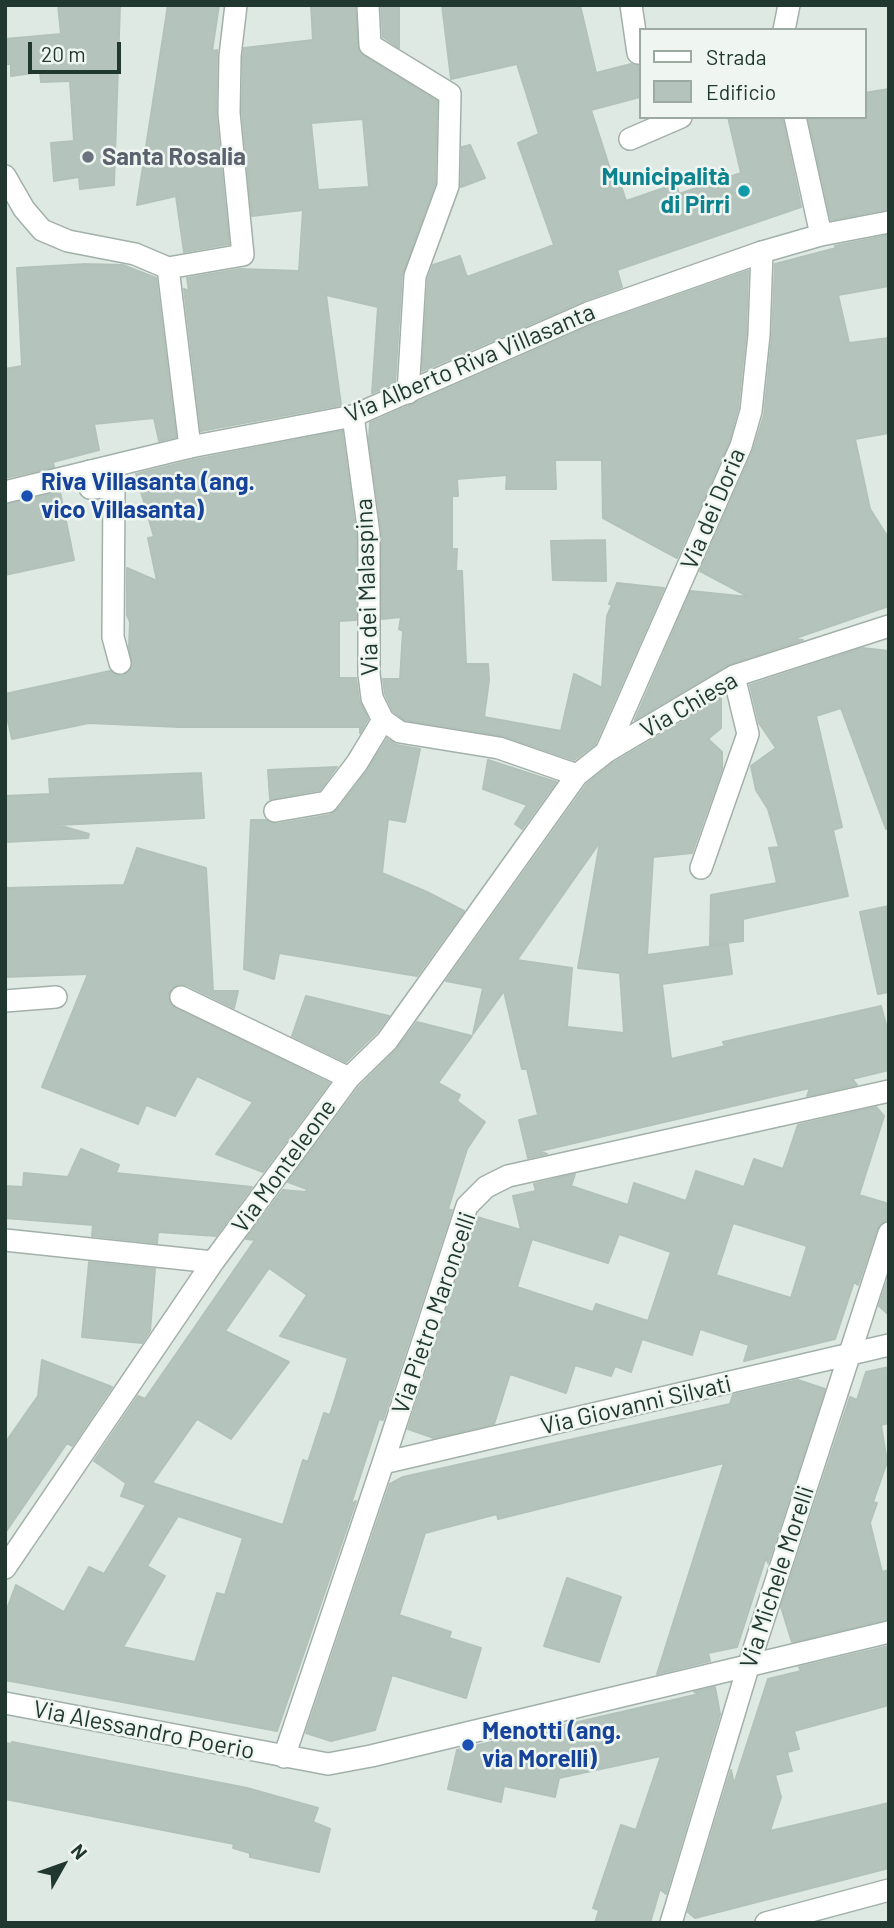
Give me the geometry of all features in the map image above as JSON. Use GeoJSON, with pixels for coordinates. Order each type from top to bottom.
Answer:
{"type":"FeatureCollection","features":[{"type":"Feature","properties":{"kind":"street"},"geometry":{"type":"LineString","coordinates":[[5,176],[24,209],[42,230],[68,241],[135,254],[168,268],[243,255],[229,113],[230,56],[236,5]]}},
{"type":"Feature","properties":{"kind":"street"},"geometry":{"type":"LineString","coordinates":[[368,5],[370,45],[450,94],[448,186],[415,276],[408,394]]}},
{"type":"Feature","properties":{"kind":"street"},"geometry":{"type":"LineString","coordinates":[[631,5],[638,53]]}},
{"type":"Feature","properties":{"kind":"street"},"geometry":{"type":"LineString","coordinates":[[784,28],[789,5]]}},
{"type":"Feature","properties":{"kind":"street"},"geometry":{"type":"LineString","coordinates":[[630,139],[676,119]]}},
{"type":"Feature","properties":{"kind":"street"},"geometry":{"type":"LineString","coordinates":[[794,119],[821,235]]}},
{"type":"Feature","properties":{"kind":"street","name":"Via Alberto Riva Villasanta"},"geometry":{"type":"LineString","coordinates":[[5,492],[190,447],[353,416],[588,313],[762,252],[821,235],[889,222]]}},
{"type":"Feature","properties":{"kind":"street","name":"Via dei Doria"},"geometry":{"type":"LineString","coordinates":[[606,752],[741,446],[751,411],[759,335],[762,252]]}},
{"type":"Feature","properties":{"kind":"street"},"geometry":{"type":"LineString","coordinates":[[168,268],[190,447]]}},
{"type":"Feature","properties":{"kind":"street","name":"Via dei Malaspina"},"geometry":{"type":"LineString","coordinates":[[353,416],[369,534],[369,674],[372,698],[383,720]]}},
{"type":"Feature","properties":{"kind":"street"},"geometry":{"type":"LineString","coordinates":[[90,471],[90,488],[114,487],[113,637],[120,663]]}},
{"type":"Feature","properties":{"kind":"street","name":"Via Chiesa"},"geometry":{"type":"LineString","coordinates":[[577,775],[606,752],[734,676],[889,626]]}},
{"type":"Feature","properties":{"kind":"street"},"geometry":{"type":"LineString","coordinates":[[701,868],[748,734],[734,676]]}},
{"type":"Feature","properties":{"kind":"street"},"geometry":{"type":"LineString","coordinates":[[275,811],[328,812],[383,720],[400,732],[499,748],[577,775]]}},
{"type":"Feature","properties":{"kind":"street","name":"Via Monteleone"},"geometry":{"type":"LineString","coordinates":[[5,1568],[213,1262],[349,1078],[387,1041],[577,775]]}},
{"type":"Feature","properties":{"kind":"street"},"geometry":{"type":"LineString","coordinates":[[181,997],[349,1078]]}},
{"type":"Feature","properties":{"kind":"street"},"geometry":{"type":"LineString","coordinates":[[5,1001],[56,998]]}},
{"type":"Feature","properties":{"kind":"street","name":"Via Pietro Maroncelli"},"geometry":{"type":"LineString","coordinates":[[284,1757],[467,1206],[486,1187],[508,1177],[889,1091]]}},
{"type":"Feature","properties":{"kind":"street","name":"Via Michele Morelli"},"geometry":{"type":"LineString","coordinates":[[671,1923],[749,1664],[889,1233]]}},
{"type":"Feature","properties":{"kind":"street"},"geometry":{"type":"LineString","coordinates":[[5,1240],[213,1262]]}},
{"type":"Feature","properties":{"kind":"street","name":"Via Giovanni Silvati"},"geometry":{"type":"LineString","coordinates":[[383,1463],[889,1345]]}},
{"type":"Feature","properties":{"kind":"street","name":"Via Alessandro Poerio"},"geometry":{"type":"LineString","coordinates":[[5,1703],[328,1764],[889,1632]]}},
{"type":"Feature","properties":{"kind":"street"},"geometry":{"type":"LineString","coordinates":[[766,1923],[836,1913],[889,1890]]}},
{"type":"Feature","properties":{"kind":"building"},"geometry":{"type":"Polygon","coordinates":[[[58,5],[120,5],[114,185],[80,189],[79,177],[54,181],[51,143],[74,141],[70,81],[41,82],[40,72],[11,76],[11,64],[5,64],[5,39],[61,34],[58,5]]]}},
{"type":"Feature","properties":{"kind":"building"},"geometry":{"type":"Polygon","coordinates":[[[168,5],[219,5],[212,51],[217,50],[216,114],[229,244],[184,252],[176,196],[137,205],[168,5]]]}},
{"type":"Feature","properties":{"kind":"building"},"geometry":{"type":"Polygon","coordinates":[[[311,5],[355,5],[359,52],[437,101],[435,184],[402,275],[395,383],[372,393],[378,307],[326,295],[341,405],[201,431],[184,289],[189,291],[187,278],[240,269],[299,271],[303,210],[252,216],[242,112],[244,48],[313,40],[311,5]],[[363,119],[311,123],[318,190],[369,187],[363,119]]]}},
{"type":"Feature","properties":{"kind":"building"},"geometry":{"type":"Polygon","coordinates":[[[381,5],[399,5],[399,48],[383,37],[381,5]]]}},
{"type":"Feature","properties":{"kind":"building"},"geometry":{"type":"Polygon","coordinates":[[[442,5],[580,5],[596,73],[631,64],[638,66],[638,98],[591,110],[611,172],[616,170],[626,201],[676,184],[679,194],[741,173],[728,119],[782,119],[801,207],[617,270],[622,287],[583,301],[422,371],[428,279],[433,265],[460,256],[467,277],[554,245],[518,143],[539,134],[517,64],[451,79],[442,5]]]}},
{"type":"Feature","properties":{"kind":"building"},"geometry":{"type":"Polygon","coordinates":[[[889,89],[889,209],[831,220],[808,119],[866,119],[866,93],[889,89]]]}},
{"type":"Feature","properties":{"kind":"building"},"geometry":{"type":"Polygon","coordinates":[[[470,145],[485,178],[461,187],[462,147],[470,145]]]}},
{"type":"Feature","properties":{"kind":"building"},"geometry":{"type":"Polygon","coordinates":[[[889,235],[889,286],[838,295],[849,343],[889,338],[889,433],[855,439],[870,509],[889,539],[889,606],[793,639],[803,640],[730,664],[635,720],[691,591],[749,597],[700,571],[753,451],[764,415],[772,336],[775,264],[836,248],[835,246],[889,235]]]}},
{"type":"Feature","properties":{"kind":"building"},"geometry":{"type":"Polygon","coordinates":[[[123,265],[156,278],[176,437],[159,441],[154,418],[94,424],[99,450],[53,462],[54,467],[5,478],[5,369],[22,366],[17,268],[123,265]]]}},
{"type":"Feature","properties":{"kind":"building"},"geometry":{"type":"Polygon","coordinates":[[[748,271],[746,334],[738,408],[729,442],[677,558],[603,518],[602,460],[555,460],[556,489],[506,489],[507,475],[457,479],[458,496],[452,496],[452,549],[457,549],[456,571],[462,571],[466,664],[488,664],[489,680],[484,717],[561,731],[574,674],[602,688],[607,616],[617,583],[664,588],[595,744],[574,760],[503,736],[405,720],[393,711],[385,694],[383,679],[400,679],[403,631],[399,629],[401,617],[382,619],[382,534],[369,439],[370,423],[593,325],[748,271]]]}},
{"type":"Feature","properties":{"kind":"building"},"geometry":{"type":"Polygon","coordinates":[[[342,431],[356,535],[356,620],[339,621],[339,678],[356,678],[359,700],[368,719],[360,733],[360,727],[179,727],[89,723],[12,739],[5,708],[5,694],[110,671],[123,676],[132,667],[129,647],[130,622],[127,615],[127,568],[157,581],[148,538],[154,537],[136,474],[342,431]]]}},
{"type":"Feature","properties":{"kind":"building"},"geometry":{"type":"Polygon","coordinates":[[[60,492],[74,560],[5,575],[5,505],[60,492]]]}},
{"type":"Feature","properties":{"kind":"building"},"geometry":{"type":"Polygon","coordinates":[[[605,540],[606,581],[553,580],[551,541],[605,540]]]}},
{"type":"Feature","properties":{"kind":"building"},"geometry":{"type":"Polygon","coordinates":[[[863,648],[889,651],[889,828],[886,829],[841,708],[816,716],[842,827],[833,830],[848,896],[743,919],[743,941],[710,945],[711,895],[777,883],[769,848],[779,847],[768,809],[756,790],[751,766],[776,748],[759,723],[750,685],[863,648]]]}},
{"type":"Feature","properties":{"kind":"building"},"geometry":{"type":"Polygon","coordinates":[[[721,699],[721,728],[708,739],[722,752],[722,769],[692,853],[653,857],[647,955],[728,944],[732,974],[662,984],[671,1059],[725,1046],[723,1042],[881,1006],[889,1036],[889,1070],[852,1079],[857,1085],[807,1096],[810,1088],[540,1151],[547,1154],[528,1158],[519,1120],[538,1115],[527,1069],[522,1069],[504,991],[473,1034],[483,988],[446,981],[587,784],[613,763],[721,699]],[[600,842],[517,960],[572,968],[567,1027],[624,1033],[620,973],[578,968],[600,842]]]}},
{"type":"Feature","properties":{"kind":"building"},"geometry":{"type":"Polygon","coordinates":[[[387,739],[397,745],[420,749],[405,822],[388,819],[382,873],[464,911],[417,976],[279,953],[274,979],[244,969],[251,820],[265,820],[277,824],[330,815],[337,810],[367,771],[387,739]]]}},
{"type":"Feature","properties":{"kind":"building"},"geometry":{"type":"Polygon","coordinates":[[[488,760],[556,782],[522,829],[515,824],[527,805],[483,789],[488,760]]]}},
{"type":"Feature","properties":{"kind":"building"},"geometry":{"type":"Polygon","coordinates":[[[337,767],[320,790],[270,799],[268,770],[337,767]]]}},
{"type":"Feature","properties":{"kind":"building"},"geometry":{"type":"Polygon","coordinates":[[[201,773],[204,818],[58,825],[89,834],[88,838],[5,842],[5,796],[50,794],[49,779],[201,773]]]}},
{"type":"Feature","properties":{"kind":"building"},"geometry":{"type":"Polygon","coordinates":[[[137,848],[206,868],[213,991],[238,991],[234,1008],[187,985],[179,984],[169,992],[171,1005],[329,1083],[263,1172],[216,1154],[253,1102],[197,1076],[175,1116],[146,1105],[138,1124],[42,1087],[88,974],[5,977],[5,888],[124,885],[137,848]]]}},
{"type":"Feature","properties":{"kind":"building"},"geometry":{"type":"Polygon","coordinates":[[[889,906],[889,992],[878,994],[860,912],[889,906]]]}},
{"type":"Feature","properties":{"kind":"building"},"geometry":{"type":"Polygon","coordinates":[[[306,996],[389,1016],[377,1032],[346,1062],[292,1036],[306,996]]]}},
{"type":"Feature","properties":{"kind":"building"},"geometry":{"type":"Polygon","coordinates":[[[417,1022],[472,1036],[438,1083],[460,1095],[457,1101],[485,1122],[467,1149],[448,1209],[452,1210],[383,1420],[379,1419],[351,1504],[356,1501],[277,1731],[5,1680],[5,1614],[16,1585],[64,1612],[89,1567],[104,1574],[146,1505],[121,1496],[126,1483],[94,1461],[138,1396],[145,1399],[255,1240],[246,1239],[283,1190],[306,1192],[307,1189],[288,1182],[359,1087],[396,1050],[417,1022]],[[269,1268],[225,1331],[289,1362],[231,1439],[197,1419],[152,1483],[283,1525],[303,1460],[308,1462],[324,1413],[330,1415],[348,1358],[280,1336],[307,1295],[269,1268]],[[178,1516],[147,1566],[165,1576],[123,1647],[195,1662],[217,1593],[225,1595],[243,1538],[178,1516]]]}},
{"type":"Feature","properties":{"kind":"building"},"geometry":{"type":"Polygon","coordinates":[[[876,1107],[884,1116],[859,1195],[889,1204],[889,1220],[881,1223],[877,1229],[858,1285],[854,1282],[835,1339],[744,1361],[749,1345],[700,1329],[692,1355],[642,1339],[631,1372],[615,1366],[611,1376],[575,1365],[566,1393],[510,1374],[494,1424],[434,1438],[408,1429],[477,1217],[521,1230],[513,1196],[536,1191],[534,1184],[575,1174],[571,1186],[628,1205],[634,1183],[686,1201],[696,1171],[744,1187],[754,1159],[783,1169],[798,1125],[876,1107]],[[733,1223],[716,1275],[791,1298],[807,1246],[733,1223]],[[619,1234],[608,1263],[532,1239],[517,1287],[593,1312],[596,1304],[648,1321],[671,1252],[619,1234]]]}},
{"type":"Feature","properties":{"kind":"building"},"geometry":{"type":"Polygon","coordinates":[[[81,1149],[119,1165],[116,1173],[252,1187],[216,1236],[158,1232],[157,1243],[92,1236],[93,1225],[5,1218],[5,1186],[23,1187],[24,1173],[68,1177],[81,1149]]]}},
{"type":"Feature","properties":{"kind":"building"},"geometry":{"type":"Polygon","coordinates":[[[89,1262],[155,1269],[150,1331],[142,1343],[82,1337],[89,1262]]]}},
{"type":"Feature","properties":{"kind":"building"},"geometry":{"type":"Polygon","coordinates":[[[889,1276],[889,1315],[879,1306],[889,1276]]]}},
{"type":"Feature","properties":{"kind":"building"},"geometry":{"type":"Polygon","coordinates":[[[42,1360],[112,1387],[72,1446],[67,1443],[5,1533],[5,1443],[38,1396],[42,1360]]]}},
{"type":"Feature","properties":{"kind":"building"},"geometry":{"type":"Polygon","coordinates":[[[889,1367],[889,1423],[881,1425],[887,1462],[873,1502],[877,1503],[870,1523],[882,1572],[889,1570],[889,1619],[792,1642],[781,1607],[850,1397],[857,1400],[866,1372],[889,1367]]]}},
{"type":"Feature","properties":{"kind":"building"},"geometry":{"type":"Polygon","coordinates":[[[798,1380],[825,1389],[768,1563],[766,1557],[737,1647],[708,1653],[710,1661],[657,1674],[724,1463],[498,1519],[497,1514],[425,1533],[399,1615],[451,1632],[449,1638],[481,1648],[466,1698],[392,1675],[375,1730],[331,1741],[306,1733],[390,1484],[403,1477],[730,1404],[733,1395],[798,1380]]]}},
{"type":"Feature","properties":{"kind":"building"},"geometry":{"type":"Polygon","coordinates":[[[567,1578],[621,1597],[599,1662],[544,1646],[567,1578]]]}},
{"type":"Feature","properties":{"kind":"building"},"geometry":{"type":"Polygon","coordinates":[[[889,1646],[889,1705],[794,1731],[799,1749],[787,1752],[792,1771],[775,1775],[781,1797],[770,1831],[889,1803],[889,1868],[695,1918],[688,1912],[731,1770],[734,1784],[768,1679],[801,1671],[799,1667],[889,1646]]]}},
{"type":"Feature","properties":{"kind":"building"},"geometry":{"type":"Polygon","coordinates":[[[715,1687],[720,1714],[666,1894],[660,1889],[650,1923],[595,1923],[599,1910],[593,1908],[621,1825],[636,1830],[661,1756],[559,1778],[555,1797],[504,1786],[501,1802],[448,1789],[457,1750],[699,1694],[694,1692],[715,1687]]]}},
{"type":"Feature","properties":{"kind":"building"},"geometry":{"type":"Polygon","coordinates":[[[12,1742],[247,1788],[318,1808],[313,1822],[330,1829],[319,1872],[250,1857],[250,1853],[233,1848],[234,1844],[5,1799],[5,1743],[12,1742]]]}},
{"type":"Feature","properties":{"kind":"place","name":"Santa Rosalia"},"geometry":{"type":"Point","coordinates":[88,157]}},
{"type":"Feature","properties":{"kind":"place","name":"Municipalità di Pirri"},"geometry":{"type":"Point","coordinates":[744,191]}},
{"type":"Feature","properties":{"kind":"place","name":"Riva Villasanta (ang. vico Villasanta)"},"geometry":{"type":"Point","coordinates":[27,496]}},
{"type":"Feature","properties":{"kind":"place","name":"Menotti (ang. via Morelli)"},"geometry":{"type":"Point","coordinates":[468,1745]}}]}
